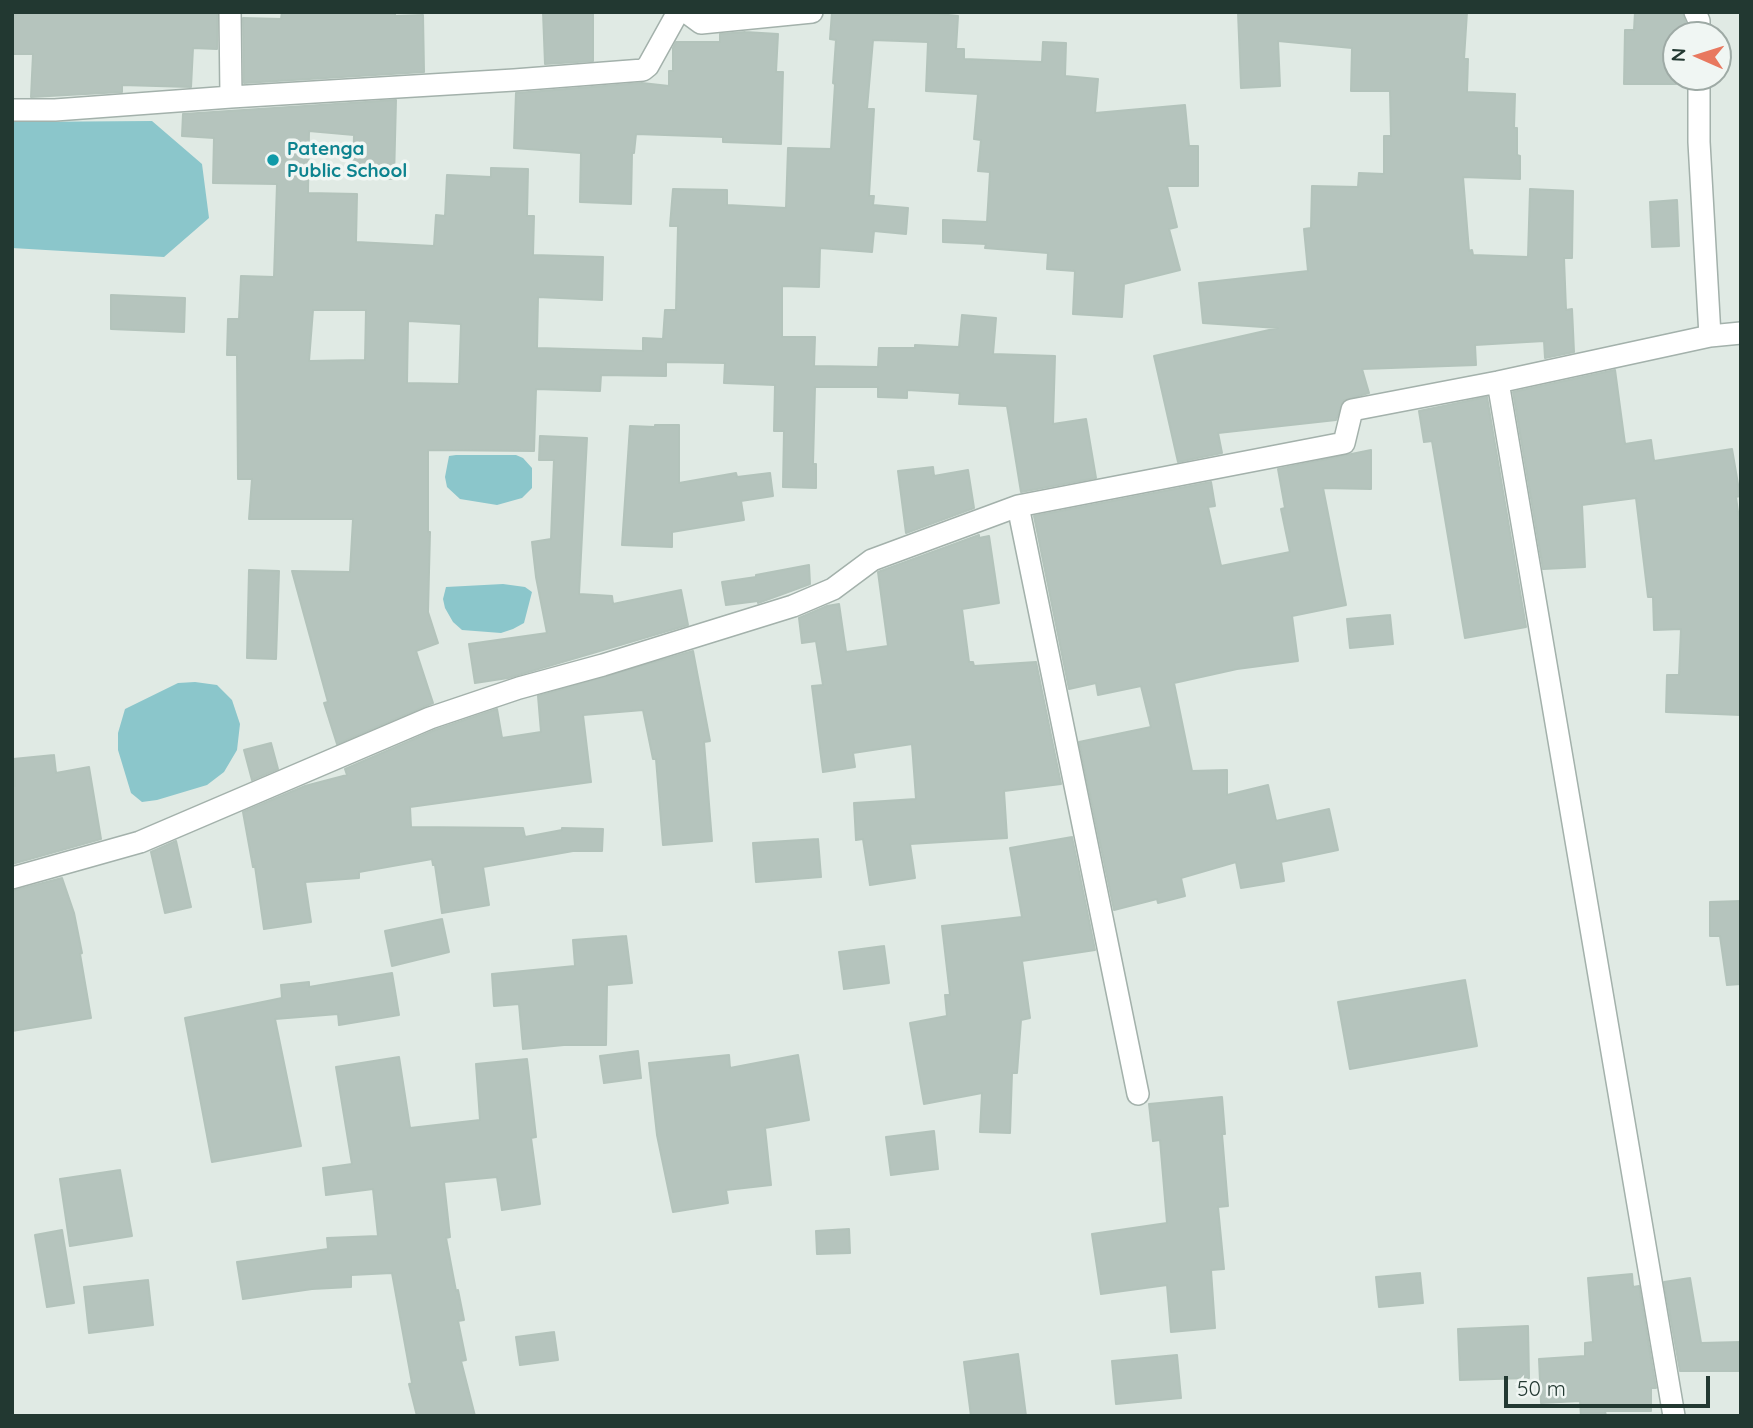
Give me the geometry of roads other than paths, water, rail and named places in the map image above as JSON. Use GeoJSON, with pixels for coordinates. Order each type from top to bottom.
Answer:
{"type":"FeatureCollection","features":[{"type":"Feature","properties":{"kind":"street"},"geometry":{"type":"LineString","coordinates":[[230,12],[231,97]]}},
{"type":"Feature","properties":{"kind":"street"},"geometry":{"type":"LineString","coordinates":[[12,110],[55,110],[643,70],[648,66],[678,12]]}},
{"type":"Feature","properties":{"kind":"street"},"geometry":{"type":"LineString","coordinates":[[686,12],[701,23],[813,12]]}},
{"type":"Feature","properties":{"kind":"street"},"geometry":{"type":"LineString","coordinates":[[1699,91],[1699,142],[1710,336]]}},
{"type":"Feature","properties":{"kind":"street"},"geometry":{"type":"LineString","coordinates":[[12,878],[139,842],[430,718],[519,688],[604,665],[793,606],[833,589],[872,560],[1018,506],[1344,443],[1352,410],[1499,382],[1710,336],[1741,333]]}},
{"type":"Feature","properties":{"kind":"street"},"geometry":{"type":"LineString","coordinates":[[1499,382],[1674,1416]]}},
{"type":"Feature","properties":{"kind":"street"},"geometry":{"type":"LineString","coordinates":[[1018,506],[1138,1094]]}},
{"type":"Feature","properties":{"kind":"water"},"geometry":{"type":"Polygon","coordinates":[[[152,121],[202,164],[209,218],[164,257],[12,248],[12,122],[152,121]]]}},
{"type":"Feature","properties":{"kind":"water"},"geometry":{"type":"Polygon","coordinates":[[[516,455],[523,458],[532,468],[532,488],[522,498],[497,505],[460,499],[447,487],[445,477],[449,456],[516,455]]]}},
{"type":"Feature","properties":{"kind":"water"},"geometry":{"type":"Polygon","coordinates":[[[503,584],[525,587],[532,592],[524,623],[501,633],[462,630],[453,622],[443,599],[446,587],[503,584]]]}},
{"type":"Feature","properties":{"kind":"water"},"geometry":{"type":"Polygon","coordinates":[[[178,683],[217,685],[232,700],[240,724],[237,750],[224,772],[207,785],[142,802],[131,793],[118,750],[118,733],[125,709],[178,683]]]}},
{"type":"Feature","properties":{"kind":"place","name":"Patenga Public School"},"geometry":{"type":"Point","coordinates":[273,160]}}]}
